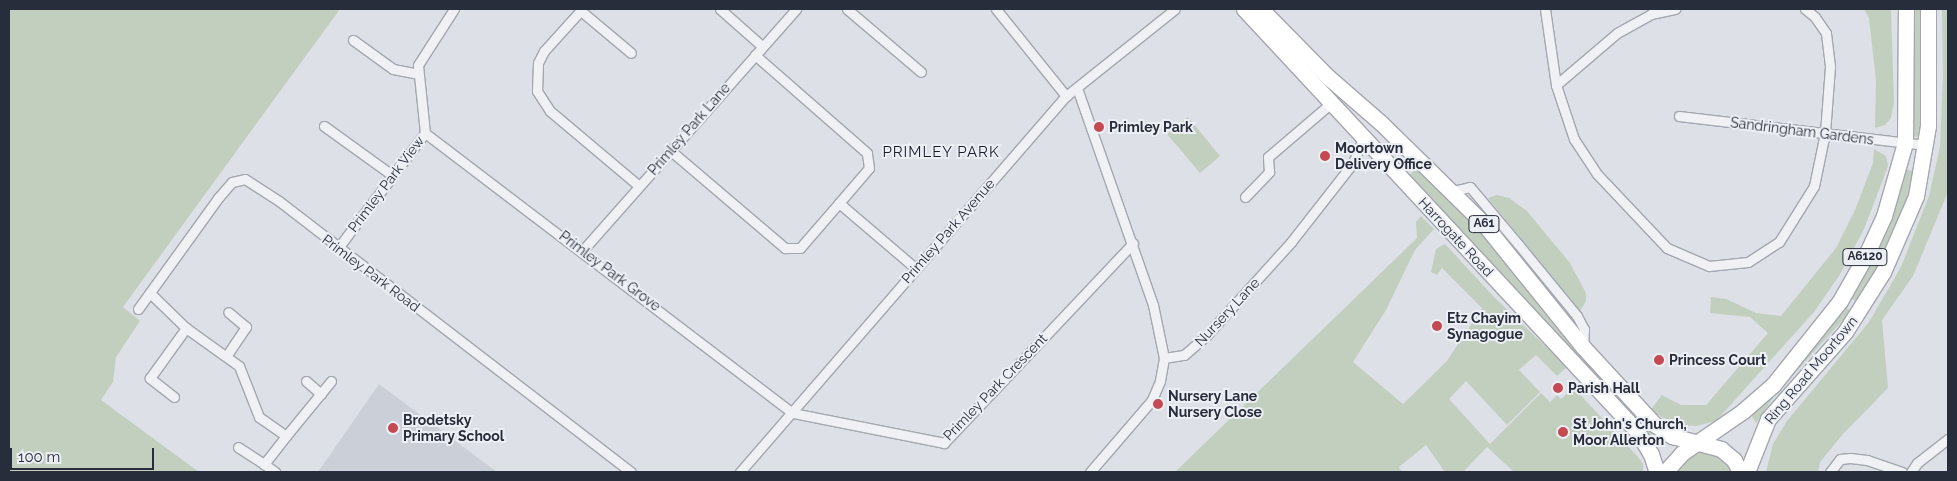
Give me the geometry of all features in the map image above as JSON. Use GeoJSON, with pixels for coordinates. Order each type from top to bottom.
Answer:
{"type":"FeatureCollection","features":[{"type":"Feature","properties":{"kind":"highway","name":"Ring Road Moortown"},"geometry":{"type":"LineString","coordinates":[[1665,472],[1697,442],[1754,402],[1772,385],[1840,301],[1884,216],[1905,143],[1906,9]]}},
{"type":"Feature","properties":{"kind":"highway","name":"Ring Road Moortown"},"geometry":{"type":"LineString","coordinates":[[1747,472],[1768,419],[1845,332],[1883,272],[1916,196],[1928,126],[1928,9]]}},
{"type":"Feature","properties":{"kind":"highway","name":"Harrogate Road"},"geometry":{"type":"LineString","coordinates":[[1256,11],[1408,148],[1484,223],[1584,347],[1662,432],[1721,449],[1734,460],[1740,472]]}},
{"type":"Feature","properties":{"kind":"highway","name":"Harrogate Road"},"geometry":{"type":"LineString","coordinates":[[1256,11],[1330,104],[1637,432],[1651,454],[1657,472]]}},
{"type":"Feature","properties":{"kind":"highway"},"geometry":{"type":"LineString","coordinates":[[1343,90],[1337,101],[1350,117],[1358,133]]}},
{"type":"Feature","properties":{"kind":"highway"},"geometry":{"type":"LineString","coordinates":[[1394,172],[1408,157],[1408,148]]}},
{"type":"Feature","properties":{"kind":"street","name":"Primley Park View"},"geometry":{"type":"LineString","coordinates":[[338,248],[425,133],[418,74],[420,58],[454,9]]}},
{"type":"Feature","properties":{"kind":"street"},"geometry":{"type":"LineString","coordinates":[[720,9],[762,46]]}},
{"type":"Feature","properties":{"kind":"street","name":"Primley Park Lane"},"geometry":{"type":"LineString","coordinates":[[583,250],[796,9]]}},
{"type":"Feature","properties":{"kind":"street"},"geometry":{"type":"LineString","coordinates":[[847,9],[922,72]]}},
{"type":"Feature","properties":{"kind":"street"},"geometry":{"type":"LineString","coordinates":[[996,9],[1066,96]]}},
{"type":"Feature","properties":{"kind":"street","name":"Primley Park Avenue"},"geometry":{"type":"LineString","coordinates":[[740,472],[1066,96],[1175,9]]}},
{"type":"Feature","properties":{"kind":"street"},"geometry":{"type":"LineString","coordinates":[[1545,9],[1556,86],[1574,139],[1597,174],[1667,248],[1709,266],[1748,262],[1779,242],[1814,186],[1825,133],[1830,66],[1826,33],[1815,17],[1805,9]]}},
{"type":"Feature","properties":{"kind":"street"},"geometry":{"type":"LineString","coordinates":[[1556,86],[1617,33],[1651,14],[1675,9]]}},
{"type":"Feature","properties":{"kind":"street"},"geometry":{"type":"LineString","coordinates":[[631,53],[581,10],[544,51],[538,63],[537,90],[550,111],[639,186]]}},
{"type":"Feature","properties":{"kind":"street"},"geometry":{"type":"LineString","coordinates":[[353,40],[398,71],[418,74]]}},
{"type":"Feature","properties":{"kind":"street"},"geometry":{"type":"LineString","coordinates":[[671,151],[785,248],[800,248],[869,168],[867,153],[755,54]]}},
{"type":"Feature","properties":{"kind":"street"},"geometry":{"type":"LineString","coordinates":[[1077,88],[1133,244],[1152,305],[1164,358],[1160,381],[1152,400],[1090,472]]}},
{"type":"Feature","properties":{"kind":"street"},"geometry":{"type":"LineString","coordinates":[[1245,197],[1269,172],[1268,157],[1330,104]]}},
{"type":"Feature","properties":{"kind":"street","name":"Sandringham Gardens"},"geometry":{"type":"LineString","coordinates":[[1679,116],[1925,144]]}},
{"type":"Feature","properties":{"kind":"street"},"geometry":{"type":"LineString","coordinates":[[324,126],[392,175]]}},
{"type":"Feature","properties":{"kind":"street","name":"Primley Park Grove"},"geometry":{"type":"LineString","coordinates":[[425,133],[583,250],[793,413]]}},
{"type":"Feature","properties":{"kind":"street","name":"Nursery Lane"},"geometry":{"type":"LineString","coordinates":[[1164,358],[1184,355],[1213,328],[1302,228],[1353,164],[1358,133]]}},
{"type":"Feature","properties":{"kind":"street","name":"Primley Park Road"},"geometry":{"type":"LineString","coordinates":[[138,310],[232,182],[245,179],[279,201],[631,472]]}},
{"type":"Feature","properties":{"kind":"street"},"geometry":{"type":"LineString","coordinates":[[839,202],[915,268]]}},
{"type":"Feature","properties":{"kind":"street","name":"Primley Park Crescent"},"geometry":{"type":"LineString","coordinates":[[793,413],[944,443],[1133,244]]}},
{"type":"Feature","properties":{"kind":"street"},"geometry":{"type":"LineString","coordinates":[[150,293],[186,328],[227,355],[239,366],[259,417],[286,436]]}},
{"type":"Feature","properties":{"kind":"street"},"geometry":{"type":"LineString","coordinates":[[227,355],[246,327],[228,312]]}},
{"type":"Feature","properties":{"kind":"street"},"geometry":{"type":"LineString","coordinates":[[174,397],[150,378],[186,328]]}},
{"type":"Feature","properties":{"kind":"street"},"geometry":{"type":"LineString","coordinates":[[306,381],[321,394]]}},
{"type":"Feature","properties":{"kind":"street"},"geometry":{"type":"LineString","coordinates":[[264,464],[331,381]]}},
{"type":"Feature","properties":{"kind":"street"},"geometry":{"type":"LineString","coordinates":[[1911,472],[1917,463],[1948,439]]}},
{"type":"Feature","properties":{"kind":"street"},"geometry":{"type":"LineString","coordinates":[[238,447],[275,472]]}},
{"type":"Feature","properties":{"kind":"street"},"geometry":{"type":"LineString","coordinates":[[1830,472],[1840,460],[1850,458],[1868,460],[1902,472]]}},
{"type":"Feature","properties":{"kind":"shaded area","name":"Brodetsky Primary School"},"geometry":{"type":"Polygon","coordinates":[[[379,384],[497,472],[318,472],[379,384]]]}},
{"type":"Feature","properties":{"kind":"green space"},"geometry":{"type":"Polygon","coordinates":[[[9,9],[340,9],[123,307],[140,321],[116,357],[113,382],[101,400],[199,472],[9,472],[9,9]]]}},
{"type":"Feature","properties":{"kind":"green space"},"geometry":{"type":"Polygon","coordinates":[[[1864,9],[1891,9],[1894,102],[1891,118],[1885,125],[1875,128],[1876,80],[1869,18],[1864,9]]]}},
{"type":"Feature","properties":{"kind":"green space"},"geometry":{"type":"Polygon","coordinates":[[[1911,9],[1921,9],[1923,101],[1919,136],[1916,137],[1912,135],[1911,9]]]}},
{"type":"Feature","properties":{"kind":"green space"},"geometry":{"type":"Polygon","coordinates":[[[1942,9],[1948,9],[1948,192],[1913,276],[1882,320],[1888,388],[1843,434],[1820,462],[1818,472],[1766,472],[1773,444],[1787,421],[1869,322],[1901,267],[1929,196],[1940,147],[1943,76],[1942,9]]]}},
{"type":"Feature","properties":{"kind":"green space"},"geometry":{"type":"Polygon","coordinates":[[[1188,117],[1220,156],[1200,173],[1167,134],[1188,117]]]}},
{"type":"Feature","properties":{"kind":"green space"},"geometry":{"type":"Polygon","coordinates":[[[1874,149],[1886,156],[1888,166],[1864,229],[1839,276],[1814,312],[1716,421],[1696,426],[1678,425],[1650,411],[1662,395],[1681,405],[1706,405],[1768,333],[1750,317],[1710,313],[1711,297],[1726,299],[1756,313],[1781,316],[1836,248],[1855,210],[1873,163],[1874,149]]]}},
{"type":"Feature","properties":{"kind":"green space"},"geometry":{"type":"Polygon","coordinates":[[[1417,167],[1456,201],[1578,349],[1572,354],[1408,177],[1417,167]]]}},
{"type":"Feature","properties":{"kind":"green space"},"geometry":{"type":"Polygon","coordinates":[[[1903,169],[1914,171],[1907,198],[1877,268],[1857,302],[1850,298],[1903,169]]]}},
{"type":"Feature","properties":{"kind":"green space"},"geometry":{"type":"Polygon","coordinates":[[[1497,195],[1509,198],[1527,211],[1570,263],[1586,293],[1586,301],[1580,311],[1488,198],[1497,195]]]}},
{"type":"Feature","properties":{"kind":"green space"},"geometry":{"type":"Polygon","coordinates":[[[1421,216],[1434,229],[1415,250],[1386,310],[1353,362],[1403,404],[1447,361],[1482,308],[1442,268],[1437,275],[1431,272],[1436,249],[1445,244],[1494,297],[1567,367],[1557,376],[1536,355],[1519,370],[1540,392],[1507,425],[1466,381],[1449,399],[1490,444],[1541,393],[1550,402],[1557,395],[1561,399],[1571,390],[1571,385],[1638,457],[1643,464],[1643,472],[1514,472],[1487,447],[1463,472],[1445,472],[1426,445],[1399,467],[1402,472],[1175,472],[1417,238],[1416,222],[1421,216]]]}},
{"type":"Feature","properties":{"kind":"green space"},"geometry":{"type":"Polygon","coordinates":[[[1844,306],[1851,311],[1775,395],[1756,423],[1750,413],[1844,306]]]}},
{"type":"Feature","properties":{"kind":"green space"},"geometry":{"type":"Polygon","coordinates":[[[1583,355],[1655,433],[1647,437],[1578,360],[1583,355]]]}},
{"type":"Feature","properties":{"kind":"green space"},"geometry":{"type":"Polygon","coordinates":[[[1703,452],[1718,455],[1732,472],[1675,472],[1691,457],[1703,452]]]}},
{"type":"Feature","properties":{"kind":"place","name":"Primley Park"},"geometry":{"type":"Point","coordinates":[1099,127]}},
{"type":"Feature","properties":{"kind":"place","name":"Moortown Delivery Office"},"geometry":{"type":"Point","coordinates":[1325,156]}},
{"type":"Feature","properties":{"kind":"place","name":"Etz Chayim Synagogue"},"geometry":{"type":"Point","coordinates":[1437,326]}},
{"type":"Feature","properties":{"kind":"place","name":"Princess Court"},"geometry":{"type":"Point","coordinates":[1659,360]}},
{"type":"Feature","properties":{"kind":"place","name":"Parish Hall"},"geometry":{"type":"Point","coordinates":[1558,388]}},
{"type":"Feature","properties":{"kind":"place","name":"Nursery Lane Nursery Close"},"geometry":{"type":"Point","coordinates":[1158,404]}},
{"type":"Feature","properties":{"kind":"place","name":"Brodetsky Primary School"},"geometry":{"type":"Point","coordinates":[393,428]}},
{"type":"Feature","properties":{"kind":"place","name":"St John's Church, Moor Allerton"},"geometry":{"type":"Point","coordinates":[1563,432]}},
{"type":"Feature","properties":{"kind":"district","name":"PRIMLEY PARK"},"geometry":{"type":"Point","coordinates":[941,153]}}]}
